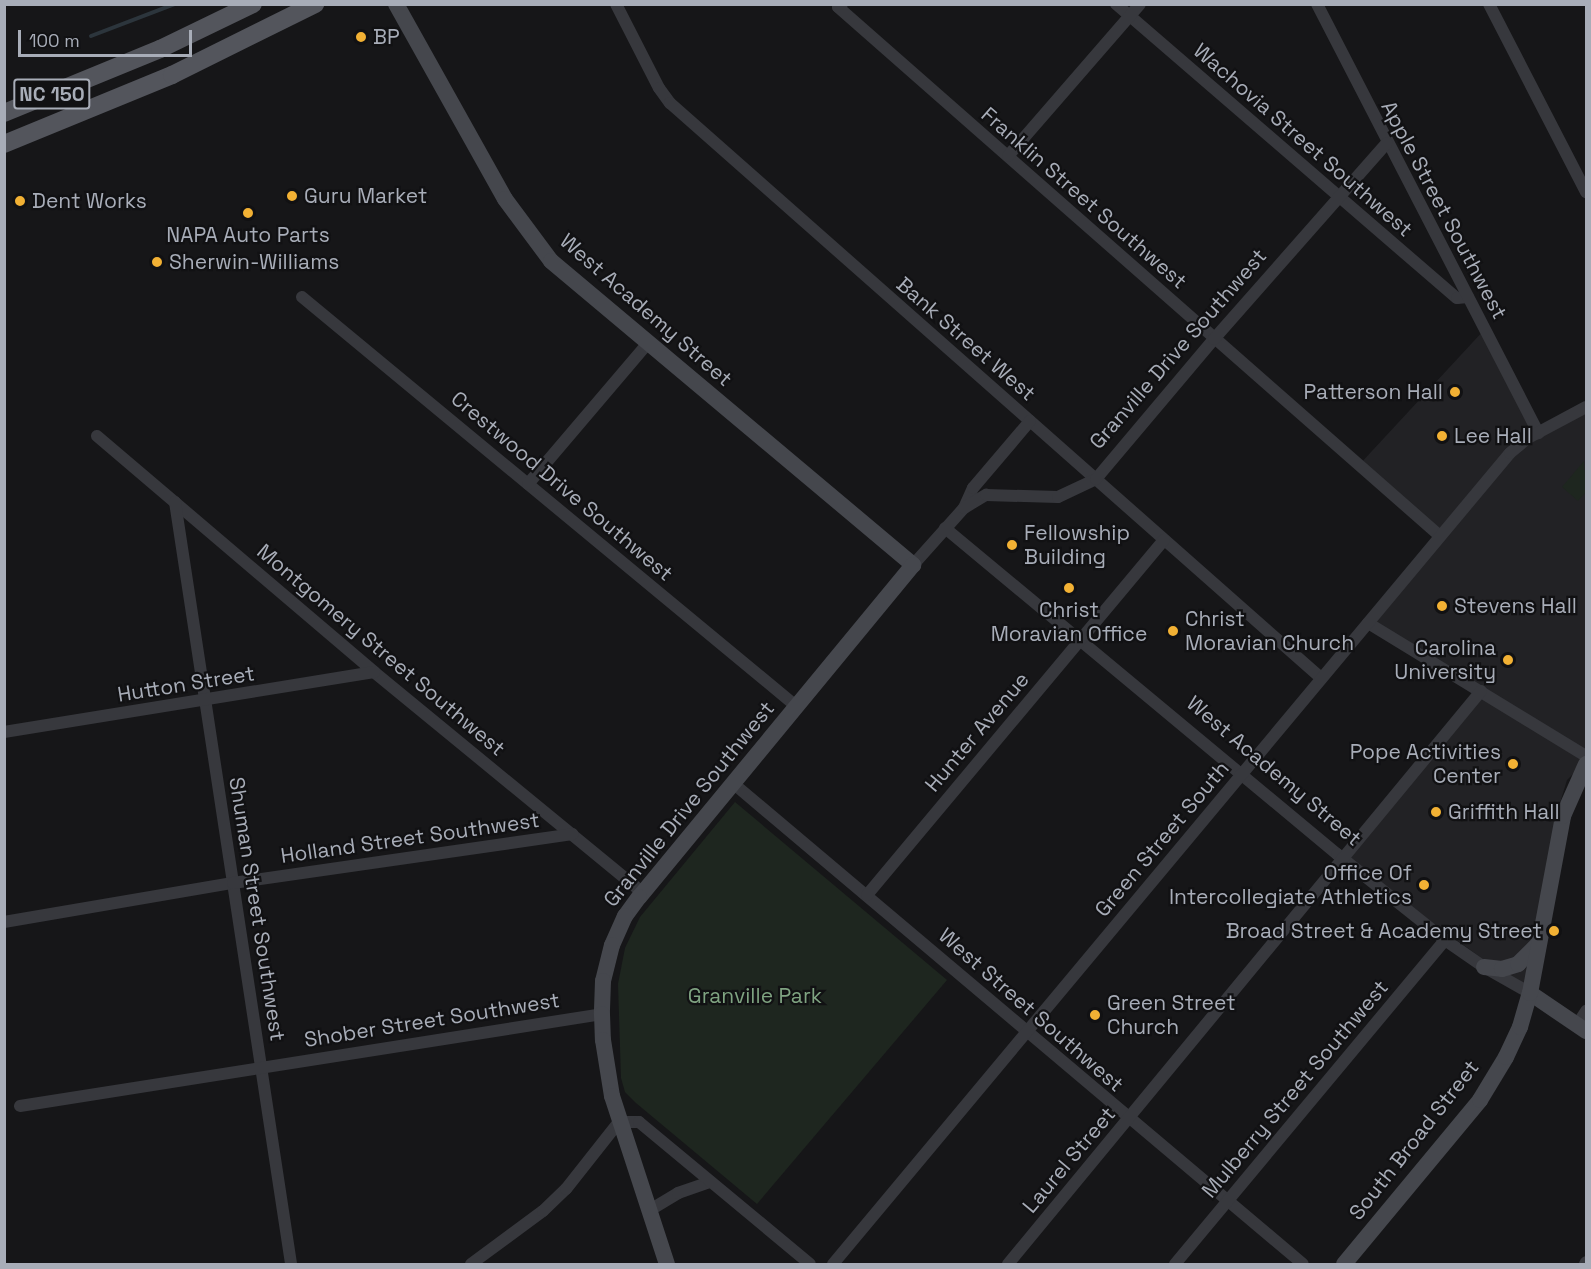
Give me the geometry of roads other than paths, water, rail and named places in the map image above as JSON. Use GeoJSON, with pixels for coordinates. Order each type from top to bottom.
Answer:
{"type":"FeatureCollection","features":[{"type":"Feature","properties":{"kind":"main road","name":"NC 150"},"geometry":{"type":"LineString","coordinates":[[4,113],[99,74],[253,4]]}},
{"type":"Feature","properties":{"kind":"main road","name":"NC 150"},"geometry":{"type":"LineString","coordinates":[[4,144],[210,57],[315,4]]}},
{"type":"Feature","properties":{"kind":"main road"},"geometry":{"type":"LineString","coordinates":[[99,74],[110,101]]}},
{"type":"Feature","properties":{"kind":"street","name":"West Academy Street"},"geometry":{"type":"LineString","coordinates":[[396,4],[459,120],[528,233],[565,274],[913,565]]}},
{"type":"Feature","properties":{"kind":"street","name":"Bank Street West"},"geometry":{"type":"LineString","coordinates":[[616,4],[659,88],[670,103],[1321,678]]}},
{"type":"Feature","properties":{"kind":"street","name":"Wachovia Street Southwest"},"geometry":{"type":"LineString","coordinates":[[1116,4],[1339,199],[1457,298],[1468,297]]}},
{"type":"Feature","properties":{"kind":"street"},"geometry":{"type":"LineString","coordinates":[[1008,156],[1140,4]]}},
{"type":"Feature","properties":{"kind":"street","name":"Apple Street Southwest"},"geometry":{"type":"LineString","coordinates":[[1317,4],[1538,433]]}},
{"type":"Feature","properties":{"kind":"street"},"geometry":{"type":"LineString","coordinates":[[1489,4],[1587,192]]}},
{"type":"Feature","properties":{"kind":"street","name":"Franklin Street Southwest"},"geometry":{"type":"LineString","coordinates":[[840,6],[1440,536]]}},
{"type":"Feature","properties":{"kind":"street","name":"Granville Drive Southwest"},"geometry":{"type":"LineString","coordinates":[[667,1264],[619,1122],[612,1096],[603,1040],[603,981],[612,945],[625,916],[642,892],[734,784],[913,565],[964,508],[986,495],[1058,497],[1096,479],[1215,339],[1388,143]]}},
{"type":"Feature","properties":{"kind":"street","name":"Crestwood Drive Southwest"},"geometry":{"type":"LineString","coordinates":[[302,297],[796,706]]}},
{"type":"Feature","properties":{"kind":"street"},"geometry":{"type":"LineString","coordinates":[[528,484],[647,344]]}},
{"type":"Feature","properties":{"kind":"street","name":"Green Street South"},"geometry":{"type":"LineString","coordinates":[[832,1264],[1510,453],[1538,433],[1587,407]]}},
{"type":"Feature","properties":{"kind":"street","name":"Granville Drive Southwest"},"geometry":{"type":"LineString","coordinates":[[964,508],[973,488],[1030,421]]}},
{"type":"Feature","properties":{"kind":"street","name":"Montgomery Street Southwest"},"geometry":{"type":"LineString","coordinates":[[97,436],[374,672],[642,892]]}},
{"type":"Feature","properties":{"kind":"street","name":"Shuman Street Southwest"},"geometry":{"type":"LineString","coordinates":[[175,502],[291,1264]]}},
{"type":"Feature","properties":{"kind":"street","name":"West Academy Street"},"geometry":{"type":"LineString","coordinates":[[945,528],[1445,940],[1484,967],[1583,1022]]}},
{"type":"Feature","properties":{"kind":"street","name":"Hunter Avenue"},"geometry":{"type":"LineString","coordinates":[[867,895],[1164,540]]}},
{"type":"Feature","properties":{"kind":"street"},"geometry":{"type":"LineString","coordinates":[[1368,623],[1587,756]]}},
{"type":"Feature","properties":{"kind":"street","name":"Hutton Street"},"geometry":{"type":"LineString","coordinates":[[4,732],[374,672]]}},
{"type":"Feature","properties":{"kind":"street","name":"Laurel Street"},"geometry":{"type":"LineString","coordinates":[[1008,1264],[1481,692]]}},
{"type":"Feature","properties":{"kind":"street","name":"South Broad Street"},"geometry":{"type":"LineString","coordinates":[[1344,1264],[1480,1100],[1506,1057],[1520,1028],[1530,993],[1563,816],[1587,764]]}},
{"type":"Feature","properties":{"kind":"street","name":"West Street Southwest"},"geometry":{"type":"LineString","coordinates":[[734,784],[1226,1202],[1303,1264]]}},
{"type":"Feature","properties":{"kind":"street","name":"Holland Street Southwest"},"geometry":{"type":"LineString","coordinates":[[4,922],[233,883],[572,834]]}},
{"type":"Feature","properties":{"kind":"street","name":"Mulberry Street Southwest"},"geometry":{"type":"LineString","coordinates":[[1175,1264],[1445,940]]}},
{"type":"Feature","properties":{"kind":"street"},"geometry":{"type":"LineString","coordinates":[[1484,967],[1502,969],[1518,964],[1539,943]]}},
{"type":"Feature","properties":{"kind":"street","name":"Shober Street Southwest"},"geometry":{"type":"LineString","coordinates":[[20,1107],[602,1014]]}},
{"type":"Feature","properties":{"kind":"street"},"geometry":{"type":"LineString","coordinates":[[471,1264],[543,1211],[566,1189],[619,1122],[639,1122],[810,1264]]}},
{"type":"Feature","properties":{"kind":"street"},"geometry":{"type":"LineString","coordinates":[[650,1210],[678,1193],[710,1182]]}},
{"type":"Feature","properties":{"kind":"waterway"},"geometry":{"type":"LineString","coordinates":[[91,36],[175,4]]}},
{"type":"Feature","properties":{"kind":"place","name":"BP"},"geometry":{"type":"Point","coordinates":[361,37]}},
{"type":"Feature","properties":{"kind":"place","name":"Guru Market"},"geometry":{"type":"Point","coordinates":[292,196]}},
{"type":"Feature","properties":{"kind":"place","name":"Dent Works"},"geometry":{"type":"Point","coordinates":[20,201]}},
{"type":"Feature","properties":{"kind":"place","name":"NAPA Auto Parts"},"geometry":{"type":"Point","coordinates":[248,213]}},
{"type":"Feature","properties":{"kind":"place","name":"Sherwin-Williams"},"geometry":{"type":"Point","coordinates":[157,262]}},
{"type":"Feature","properties":{"kind":"place","name":"Patterson Hall"},"geometry":{"type":"Point","coordinates":[1455,392]}},
{"type":"Feature","properties":{"kind":"place","name":"Lee Hall"},"geometry":{"type":"Point","coordinates":[1442,436]}},
{"type":"Feature","properties":{"kind":"place","name":"Fellowship Building"},"geometry":{"type":"Point","coordinates":[1012,545]}},
{"type":"Feature","properties":{"kind":"place","name":"Christ Moravian Office"},"geometry":{"type":"Point","coordinates":[1069,588]}},
{"type":"Feature","properties":{"kind":"place","name":"Stevens Hall"},"geometry":{"type":"Point","coordinates":[1442,606]}},
{"type":"Feature","properties":{"kind":"place","name":"Christ Moravian Church"},"geometry":{"type":"Point","coordinates":[1173,631]}},
{"type":"Feature","properties":{"kind":"place","name":"Carolina University"},"geometry":{"type":"Point","coordinates":[1508,660]}},
{"type":"Feature","properties":{"kind":"place","name":"Pope Activities Center"},"geometry":{"type":"Point","coordinates":[1513,764]}},
{"type":"Feature","properties":{"kind":"place","name":"Griffith Hall"},"geometry":{"type":"Point","coordinates":[1436,812]}},
{"type":"Feature","properties":{"kind":"place","name":"Office Of Intercollegiate Athletics"},"geometry":{"type":"Point","coordinates":[1424,885]}},
{"type":"Feature","properties":{"kind":"place","name":"Broad Street & Academy Street"},"geometry":{"type":"Point","coordinates":[1554,931]}},
{"type":"Feature","properties":{"kind":"place","name":"Green Street Church"},"geometry":{"type":"Point","coordinates":[1095,1015]}},
{"type":"Feature","properties":{"kind":"park label","name":"Granville Park"},"geometry":{"type":"Point","coordinates":[755,996]}}]}
